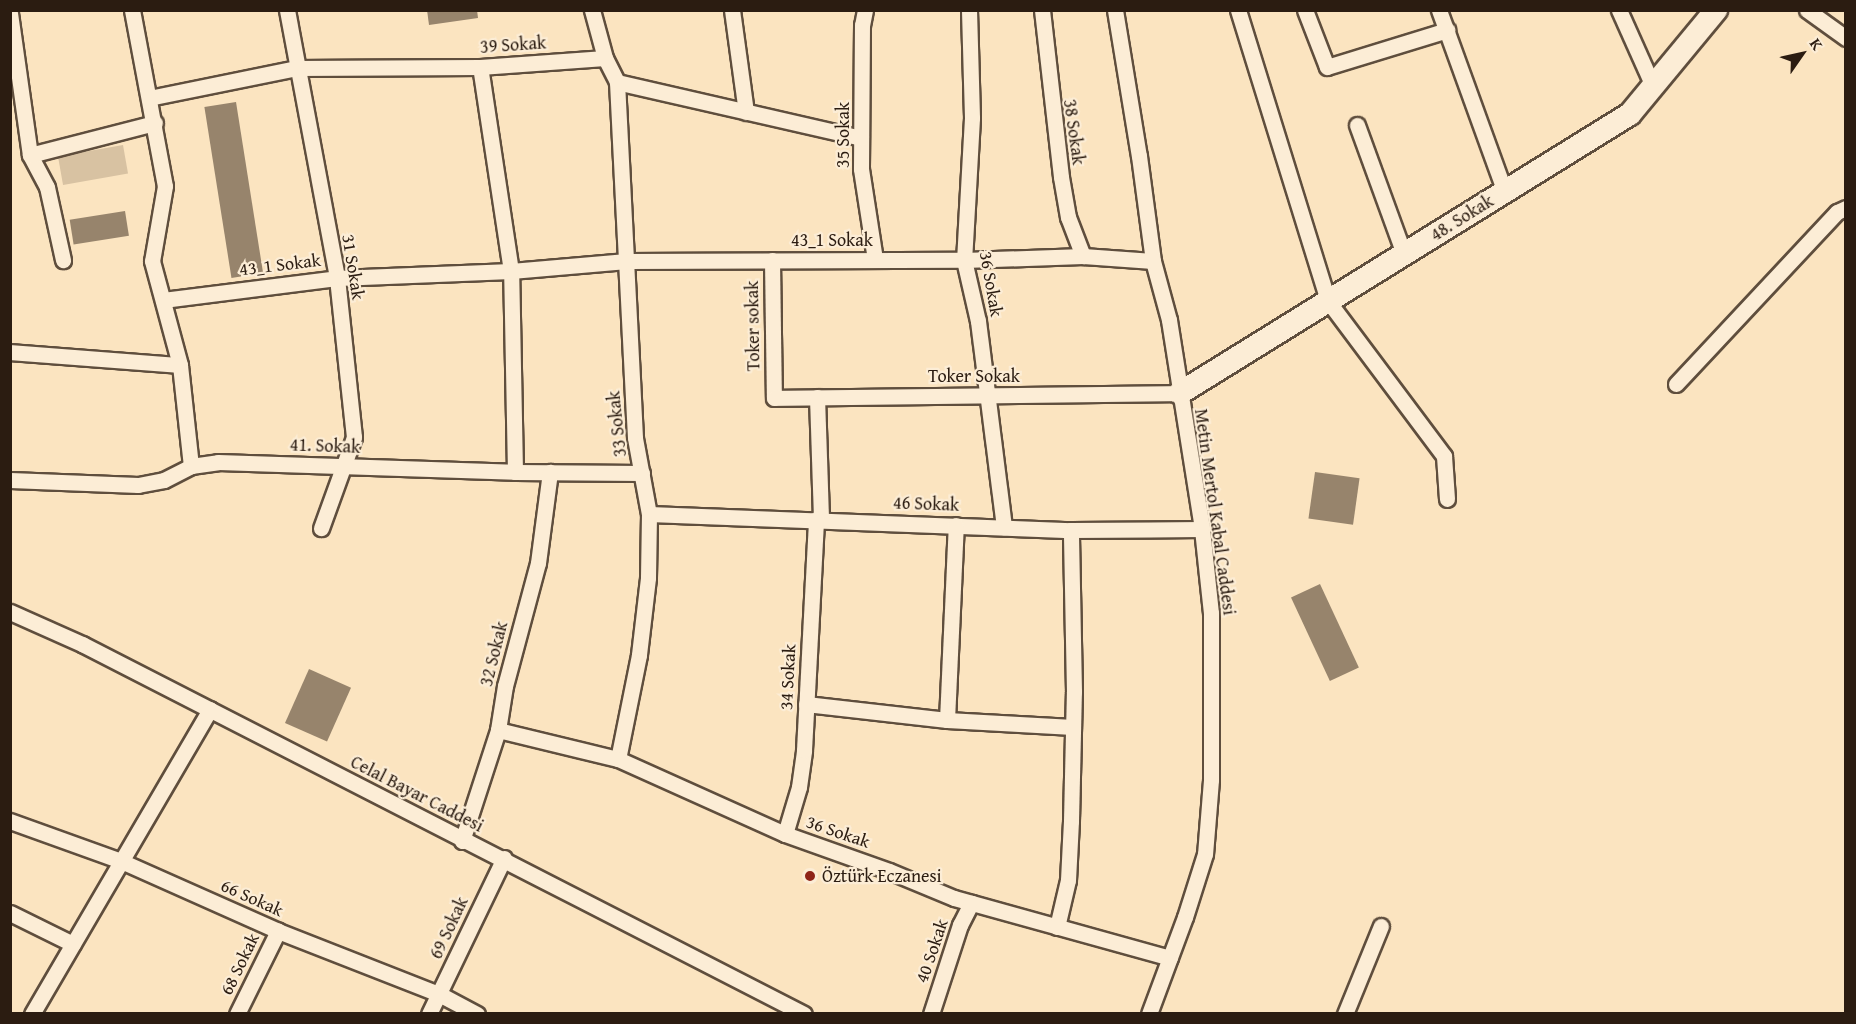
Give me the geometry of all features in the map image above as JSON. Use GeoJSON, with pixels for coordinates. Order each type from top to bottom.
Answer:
{"type":"FeatureCollection","features":[{"type":"Feature","properties":{"kind":"main road","name":"48. Sokak"},"geometry":{"type":"LineString","coordinates":[[1180,393],[1630,114],[1716,10]]}},
{"type":"Feature","properties":{"kind":"street"},"geometry":{"type":"LineString","coordinates":[[132,10],[165,186],[152,261],[180,365],[191,466]]}},
{"type":"Feature","properties":{"kind":"street","name":"31 Sokak"},"geometry":{"type":"LineString","coordinates":[[287,10],[337,278],[354,437],[321,528]]}},
{"type":"Feature","properties":{"kind":"street"},"geometry":{"type":"LineString","coordinates":[[592,10],[605,58],[617,82],[861,138]]}},
{"type":"Feature","properties":{"kind":"street"},"geometry":{"type":"LineString","coordinates":[[732,10],[746,112]]}},
{"type":"Feature","properties":{"kind":"street","name":"35 Sokak"},"geometry":{"type":"LineString","coordinates":[[865,10],[861,168],[874,259]]}},
{"type":"Feature","properties":{"kind":"street","name":"36 Sokak"},"geometry":{"type":"LineString","coordinates":[[969,10],[972,118],[964,260],[978,321],[1004,527]]}},
{"type":"Feature","properties":{"kind":"street","name":"38 Sokak"},"geometry":{"type":"LineString","coordinates":[[1042,10],[1061,177],[1068,217],[1083,256]]}},
{"type":"Feature","properties":{"kind":"street","name":"Metin Mertol Kabal Caddesi"},"geometry":{"type":"LineString","coordinates":[[1115,10],[1153,261],[1169,320],[1202,528],[1211,613],[1211,780],[1205,854],[1149,1014]]}},
{"type":"Feature","properties":{"kind":"street"},"geometry":{"type":"LineString","coordinates":[[1238,10],[1328,301],[1444,456],[1447,499]]}},
{"type":"Feature","properties":{"kind":"street"},"geometry":{"type":"LineString","coordinates":[[1305,10],[1327,67],[1446,30]]}},
{"type":"Feature","properties":{"kind":"street"},"geometry":{"type":"LineString","coordinates":[[1439,10],[1505,192]]}},
{"type":"Feature","properties":{"kind":"street"},"geometry":{"type":"LineString","coordinates":[[1619,10],[1653,86]]}},
{"type":"Feature","properties":{"kind":"street"},"geometry":{"type":"LineString","coordinates":[[1807,10],[1810,15],[1845,38]]}},
{"type":"Feature","properties":{"kind":"street"},"geometry":{"type":"LineString","coordinates":[[10,13],[30,154],[47,188],[63,260]]}},
{"type":"Feature","properties":{"kind":"street","name":"39 Sokak"},"geometry":{"type":"LineString","coordinates":[[149,98],[296,68],[480,67],[605,58]]}},
{"type":"Feature","properties":{"kind":"street"},"geometry":{"type":"LineString","coordinates":[[480,67],[511,271],[515,472]]}},
{"type":"Feature","properties":{"kind":"street","name":"33 Sokak"},"geometry":{"type":"LineString","coordinates":[[617,82],[634,438],[650,514],[647,589],[639,655],[618,759]]}},
{"type":"Feature","properties":{"kind":"street"},"geometry":{"type":"LineString","coordinates":[[30,154],[155,123]]}},
{"type":"Feature","properties":{"kind":"street"},"geometry":{"type":"LineString","coordinates":[[1356,125],[1404,254]]}},
{"type":"Feature","properties":{"kind":"street"},"geometry":{"type":"LineString","coordinates":[[1676,384],[1837,212],[1845,208]]}},
{"type":"Feature","properties":{"kind":"street","name":"43_1 Sokak"},"geometry":{"type":"LineString","coordinates":[[163,300],[337,278],[511,271],[627,261],[964,260],[1083,256],[1153,261]]}},
{"type":"Feature","properties":{"kind":"street","name":"Toker sokak"},"geometry":{"type":"LineString","coordinates":[[772,260],[773,393]]}},
{"type":"Feature","properties":{"kind":"street"},"geometry":{"type":"LineString","coordinates":[[10,352],[180,365]]}},
{"type":"Feature","properties":{"kind":"street","name":"Toker Sokak"},"geometry":{"type":"LineString","coordinates":[[773,393],[774,398],[1180,393]]}},
{"type":"Feature","properties":{"kind":"street","name":"34 Sokak"},"geometry":{"type":"LineString","coordinates":[[785,834],[799,787],[806,704],[818,520],[817,397]]}},
{"type":"Feature","properties":{"kind":"street","name":"41. Sokak"},"geometry":{"type":"LineString","coordinates":[[10,480],[138,485],[164,480],[191,466],[218,462],[515,472],[642,473]]}},
{"type":"Feature","properties":{"kind":"street","name":"32 Sokak"},"geometry":{"type":"LineString","coordinates":[[462,841],[498,730],[506,686],[538,563],[550,472]]}},
{"type":"Feature","properties":{"kind":"street","name":"46 Sokak"},"geometry":{"type":"LineString","coordinates":[[650,514],[1071,530],[1202,528]]}},
{"type":"Feature","properties":{"kind":"street"},"geometry":{"type":"LineString","coordinates":[[947,720],[956,525]]}},
{"type":"Feature","properties":{"kind":"street"},"geometry":{"type":"LineString","coordinates":[[1057,927],[1068,880],[1073,727],[1071,530]]}},
{"type":"Feature","properties":{"kind":"street","name":"Celal Bayar Caddesi"},"geometry":{"type":"LineString","coordinates":[[10,612],[82,644],[462,841],[504,858],[804,1014]]}},
{"type":"Feature","properties":{"kind":"street"},"geometry":{"type":"LineString","coordinates":[[806,704],[947,720],[1073,727]]}},
{"type":"Feature","properties":{"kind":"street"},"geometry":{"type":"LineString","coordinates":[[32,1014],[210,709]]}},
{"type":"Feature","properties":{"kind":"street","name":"36 Sokak"},"geometry":{"type":"LineString","coordinates":[[498,730],[618,759],[785,834],[971,903],[1170,958]]}},
{"type":"Feature","properties":{"kind":"street","name":"66 Sokak"},"geometry":{"type":"LineString","coordinates":[[10,821],[121,861],[278,931],[439,994],[477,1014]]}},
{"type":"Feature","properties":{"kind":"street","name":"69 Sokak"},"geometry":{"type":"LineString","coordinates":[[429,1014],[504,858]]}},
{"type":"Feature","properties":{"kind":"street","name":"40 Sokak"},"geometry":{"type":"LineString","coordinates":[[931,1014],[960,925],[971,903]]}},
{"type":"Feature","properties":{"kind":"street"},"geometry":{"type":"LineString","coordinates":[[10,913],[73,944]]}},
{"type":"Feature","properties":{"kind":"street"},"geometry":{"type":"LineString","coordinates":[[1345,1014],[1381,926]]}},
{"type":"Feature","properties":{"kind":"street","name":"68 Sokak"},"geometry":{"type":"LineString","coordinates":[[242,1012],[278,931]]}},
{"type":"Feature","properties":{"kind":"shaded area"},"geometry":{"type":"Polygon","coordinates":[[[123,145],[128,174],[63,185],[58,156],[123,145]]]}},
{"type":"Feature","properties":{"kind":"building"},"geometry":{"type":"Polygon","coordinates":[[[427,10],[477,10],[478,18],[429,25],[427,10]]]}},
{"type":"Feature","properties":{"kind":"building"},"geometry":{"type":"Polygon","coordinates":[[[236,102],[263,273],[231,278],[204,107],[236,102]]]}},
{"type":"Feature","properties":{"kind":"building"},"geometry":{"type":"Polygon","coordinates":[[[125,211],[129,236],[74,244],[70,220],[125,211]]]}},
{"type":"Feature","properties":{"kind":"building"},"geometry":{"type":"Polygon","coordinates":[[[1315,472],[1360,478],[1353,525],[1308,519],[1315,472]]]}},
{"type":"Feature","properties":{"kind":"building"},"geometry":{"type":"Polygon","coordinates":[[[1320,584],[1359,667],[1330,681],[1291,598],[1320,584]]]}},
{"type":"Feature","properties":{"kind":"building"},"geometry":{"type":"Polygon","coordinates":[[[309,669],[351,688],[327,742],[285,723],[309,669]]]}},
{"type":"Feature","properties":{"kind":"place","name":"Öztürk Eczanesi"},"geometry":{"type":"Point","coordinates":[810,876]}}]}
